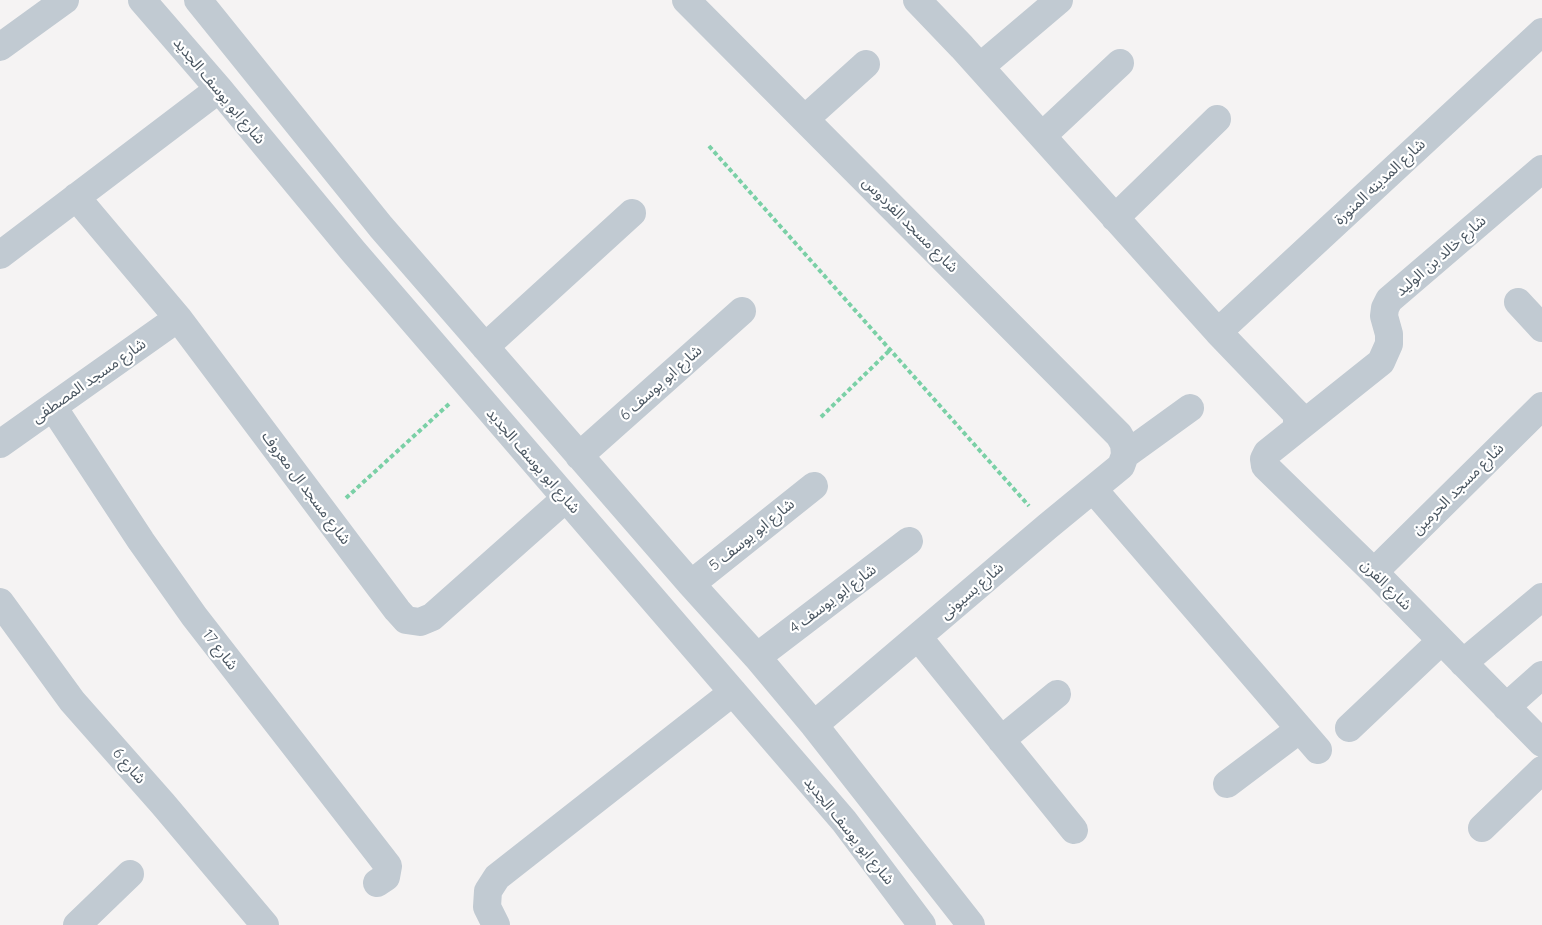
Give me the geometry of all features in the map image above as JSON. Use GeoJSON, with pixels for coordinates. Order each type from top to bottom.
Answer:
{"type":"FeatureCollection","features":[{"type":"Feature","properties":{"kind":"street"},"geometry":{"type":"LineString","coordinates":[[0,47],[65,0]]}},
{"type":"Feature","properties":{"kind":"street","name":"شارع ابو يوسف الجديد"},"geometry":{"type":"LineString","coordinates":[[142,0],[565,499],[844,821],[922,925]]}},
{"type":"Feature","properties":{"kind":"street"},"geometry":{"type":"LineString","coordinates":[[198,0],[381,227],[814,725],[971,925]]}},
{"type":"Feature","properties":{"kind":"street","name":"شارع مسجد الفردوس"},"geometry":{"type":"LineString","coordinates":[[686,0],[1119,435],[1125,444],[1125,455]]}},
{"type":"Feature","properties":{"kind":"street"},"geometry":{"type":"LineString","coordinates":[[917,0],[1218,332],[1293,409],[1297,414],[1297,429]]}},
{"type":"Feature","properties":{"kind":"street"},"geometry":{"type":"LineString","coordinates":[[980,67],[1059,0]]}},
{"type":"Feature","properties":{"kind":"street","name":"شارع المدينه المنورة"},"geometry":{"type":"LineString","coordinates":[[1218,332],[1542,32]]}},
{"type":"Feature","properties":{"kind":"street"},"geometry":{"type":"LineString","coordinates":[[1042,136],[1120,63]]}},
{"type":"Feature","properties":{"kind":"street"},"geometry":{"type":"LineString","coordinates":[[805,118],[866,64]]}},
{"type":"Feature","properties":{"kind":"street"},"geometry":{"type":"LineString","coordinates":[[0,255],[219,89]]}},
{"type":"Feature","properties":{"kind":"street"},"geometry":{"type":"LineString","coordinates":[[1115,218],[1218,119]]}},
{"type":"Feature","properties":{"kind":"street","name":"شارع خالد بن الوليد"},"geometry":{"type":"LineString","coordinates":[[1297,429],[1381,362],[1389,344],[1384,316],[1389,300],[1542,169]]}},
{"type":"Feature","properties":{"kind":"street","name":"شارع مسجد ال معروف"},"geometry":{"type":"LineString","coordinates":[[76,197],[178,318],[406,620],[420,622],[432,617],[565,499]]}},
{"type":"Feature","properties":{"kind":"street"},"geometry":{"type":"LineString","coordinates":[[485,347],[632,213]]}},
{"type":"Feature","properties":{"kind":"street"},"geometry":{"type":"LineString","coordinates":[[353,251],[381,227]]}},
{"type":"Feature","properties":{"kind":"street"},"geometry":{"type":"LineString","coordinates":[[1518,303],[1542,328]]}},
{"type":"Feature","properties":{"kind":"street","name":"شارع ابو يوسف 6"},"geometry":{"type":"LineString","coordinates":[[579,456],[742,311]]}},
{"type":"Feature","properties":{"kind":"street","name":"شارع مسجد المصطفى"},"geometry":{"type":"LineString","coordinates":[[0,444],[178,318]]}},
{"type":"Feature","properties":{"kind":"street","name":"شارع مسجد الحرمين"},"geometry":{"type":"LineString","coordinates":[[1374,573],[1542,406]]}},
{"type":"Feature","properties":{"kind":"street","name":"شارع 17"},"geometry":{"type":"LineString","coordinates":[[53,407],[141,542],[194,616],[388,866],[386,877],[377,883]]}},
{"type":"Feature","properties":{"kind":"street","name":"شارع بسيونى"},"geometry":{"type":"LineString","coordinates":[[814,725],[1121,466],[1125,455],[1190,408]]}},
{"type":"Feature","properties":{"kind":"street","name":"شارع الفرن"},"geometry":{"type":"LineString","coordinates":[[1297,429],[1267,453],[1264,459],[1265,466],[1542,743]]}},
{"type":"Feature","properties":{"kind":"street","name":"شارع ابو يوسف 5"},"geometry":{"type":"LineString","coordinates":[[691,584],[814,486]]}},
{"type":"Feature","properties":{"kind":"street"},"geometry":{"type":"LineString","coordinates":[[1093,489],[1309,740],[1227,784]]}},
{"type":"Feature","properties":{"kind":"street","name":"شارع ابو يوسف 4"},"geometry":{"type":"LineString","coordinates":[[757,657],[909,541]]}},
{"type":"Feature","properties":{"kind":"street"},"geometry":{"type":"LineString","coordinates":[[1463,663],[1542,597]]}},
{"type":"Feature","properties":{"kind":"street","name":"شارع 6"},"geometry":{"type":"LineString","coordinates":[[0,602],[72,700],[265,925]]}},
{"type":"Feature","properties":{"kind":"street"},"geometry":{"type":"LineString","coordinates":[[918,637],[1074,830]]}},
{"type":"Feature","properties":{"kind":"street"},"geometry":{"type":"LineString","coordinates":[[1349,728],[1441,641]]}},
{"type":"Feature","properties":{"kind":"street"},"geometry":{"type":"LineString","coordinates":[[1506,707],[1542,675]]}},
{"type":"Feature","properties":{"kind":"street"},"geometry":{"type":"LineString","coordinates":[[496,925],[487,907],[488,891],[497,877],[733,692]]}},
{"type":"Feature","properties":{"kind":"street"},"geometry":{"type":"LineString","coordinates":[[1002,740],[1057,694]]}},
{"type":"Feature","properties":{"kind":"street"},"geometry":{"type":"LineString","coordinates":[[1482,828],[1542,770]]}},
{"type":"Feature","properties":{"kind":"street"},"geometry":{"type":"LineString","coordinates":[[77,925],[130,874]]}},
{"type":"Feature","properties":{"kind":"path"},"geometry":{"type":"LineString","coordinates":[[710,146],[1048,526]]}},
{"type":"Feature","properties":{"kind":"path"},"geometry":{"type":"LineString","coordinates":[[820,417],[890,350]]}},
{"type":"Feature","properties":{"kind":"path"},"geometry":{"type":"LineString","coordinates":[[327,515],[469,386]]}}]}
